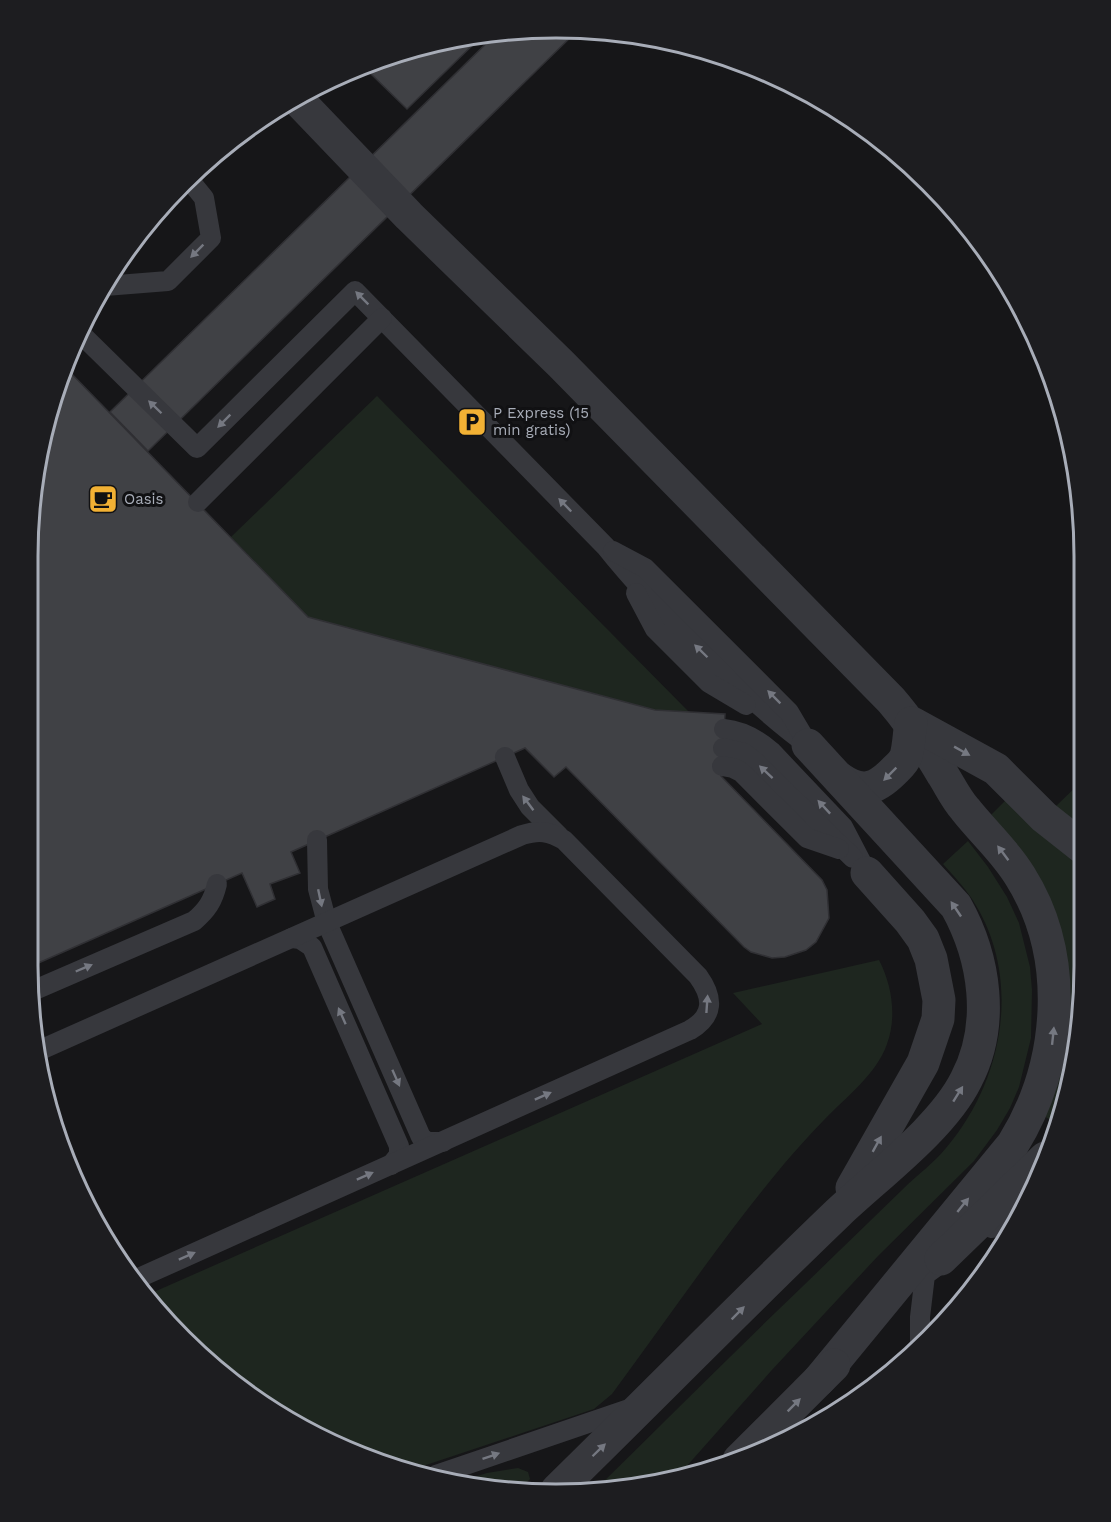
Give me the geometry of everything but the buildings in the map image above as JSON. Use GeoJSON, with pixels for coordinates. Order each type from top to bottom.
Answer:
{"type":"FeatureCollection","features":[{"type":"Feature","properties":{"kind":"street"},"geometry":{"type":"LineString","coordinates":[[302,104],[409,216],[569,372],[891,700],[911,723],[964,809],[1021,876],[1034,903],[1046,936],[1053,968],[1055,999],[1052,1042],[1038,1095],[1025,1125],[1013,1144],[819,1380]]}},
{"type":"Feature","properties":{"kind":"street"},"geometry":{"type":"LineString","coordinates":[[839,778],[859,788],[882,783],[906,759],[911,723]]}},
{"type":"Feature","properties":{"kind":"street"},"geometry":{"type":"LineString","coordinates":[[911,723],[996,769],[1044,817],[1074,841]]}},
{"type":"Feature","properties":{"kind":"street"},"geometry":{"type":"LineString","coordinates":[[564,1484],[838,1213],[920,1138],[955,1100],[976,1055],[984,1002],[982,979],[967,927],[956,906],[808,745]]}},
{"type":"Feature","properties":{"kind":"street"},"geometry":{"type":"LineString","coordinates":[[838,1213],[923,1063],[938,1019],[939,1000],[936,978],[923,939],[910,921],[857,863]]}},
{"type":"Feature","properties":{"kind":"street"},"geometry":{"type":"LineString","coordinates":[[754,1445],[1030,1173]]}},
{"type":"Feature","properties":{"kind":"lane"},"geometry":{"type":"LineString","coordinates":[[114,284],[168,281],[211,238],[204,198],[193,185]]}},
{"type":"Feature","properties":{"kind":"lane"},"geometry":{"type":"LineString","coordinates":[[85,339],[198,448],[355,291],[606,547],[625,571],[681,630],[777,723],[808,745]]}},
{"type":"Feature","properties":{"kind":"lane"},"geometry":{"type":"LineString","coordinates":[[198,502],[382,318]]}},
{"type":"Feature","properties":{"kind":"lane"},"geometry":{"type":"LineString","coordinates":[[606,547],[645,568],[789,712],[808,745]]}},
{"type":"Feature","properties":{"kind":"lane"},"geometry":{"type":"LineString","coordinates":[[747,734],[771,751],[843,827],[857,863],[754,761],[744,753],[723,748],[747,734]]}},
{"type":"Feature","properties":{"kind":"lane"},"geometry":{"type":"LineString","coordinates":[[141,1277],[690,1030],[707,1014],[709,998],[698,976],[530,807],[519,790],[505,757]]}},
{"type":"Feature","properties":{"kind":"lane"},"geometry":{"type":"LineString","coordinates":[[44,1048],[522,835],[545,831],[564,840]]}},
{"type":"Feature","properties":{"kind":"lane"},"geometry":{"type":"LineString","coordinates":[[317,840],[318,889],[327,923],[421,1137],[427,1142],[443,1142]]}},
{"type":"Feature","properties":{"kind":"lane"},"geometry":{"type":"LineString","coordinates":[[39,988],[194,921],[205,912],[214,898],[217,884]]}},
{"type":"Feature","properties":{"kind":"lane"},"geometry":{"type":"LineString","coordinates":[[292,938],[300,939],[312,947],[390,1125],[399,1151],[399,1155],[391,1165]]}},
{"type":"Feature","properties":{"kind":"lane"},"geometry":{"type":"LineString","coordinates":[[920,1335],[925,1275],[1010,1214]]}},
{"type":"Feature","properties":{"kind":"lane"},"geometry":{"type":"LineString","coordinates":[[443,1472],[637,1406],[659,1391]]}},
{"type":"Feature","properties":{"kind":"shaded area"},"geometry":{"type":"Polygon","coordinates":[[[892,162],[922,189],[949,219],[892,162]]]}},
{"type":"Feature","properties":{"kind":"shaded area"},"geometry":{"type":"Polygon","coordinates":[[[377,396],[689,712],[655,710],[308,617],[231,537],[377,396]]]}},
{"type":"Feature","properties":{"kind":"shaded area"},"geometry":{"type":"Polygon","coordinates":[[[1074,789],[1074,824],[1054,808],[1074,789]]]}},
{"type":"Feature","properties":{"kind":"shaded area"},"geometry":{"type":"Polygon","coordinates":[[[1008,798],[1051,842],[1074,860],[1074,966],[1069,1034],[1064,1068],[1049,1119],[1042,1115],[1065,1041],[989,817],[1008,798]]]}},
{"type":"Feature","properties":{"kind":"shaded area"},"geometry":{"type":"Polygon","coordinates":[[[968,841],[1007,897],[1019,923],[1030,967],[1031,1038],[1019,1087],[1010,1108],[974,1161],[878,1256],[685,1468],[657,1475],[603,1482],[936,1159],[966,1121],[982,1091],[993,1060],[1000,1027],[1001,994],[998,961],[988,929],[972,899],[943,864],[968,841]]]}},
{"type":"Feature","properties":{"kind":"shaded area"},"geometry":{"type":"Polygon","coordinates":[[[879,960],[892,1001],[890,1034],[876,1066],[784,1164],[718,1249],[612,1394],[594,1409],[420,1467],[357,1445],[326,1431],[268,1397],[214,1356],[189,1333],[153,1292],[762,1024],[733,993],[879,960]]]}},
{"type":"Feature","properties":{"kind":"shaded area"},"geometry":{"type":"Polygon","coordinates":[[[518,1468],[528,1472],[530,1479],[526,1483],[472,1478],[518,1468]]]}},
{"type":"Feature","properties":{"kind":"place","name":"P Express (15 min gratis)"},"geometry":{"type":"Point","coordinates":[472,422]}},
{"type":"Feature","properties":{"kind":"place","name":"Oasis"},"geometry":{"type":"Point","coordinates":[103,499]}}]}
